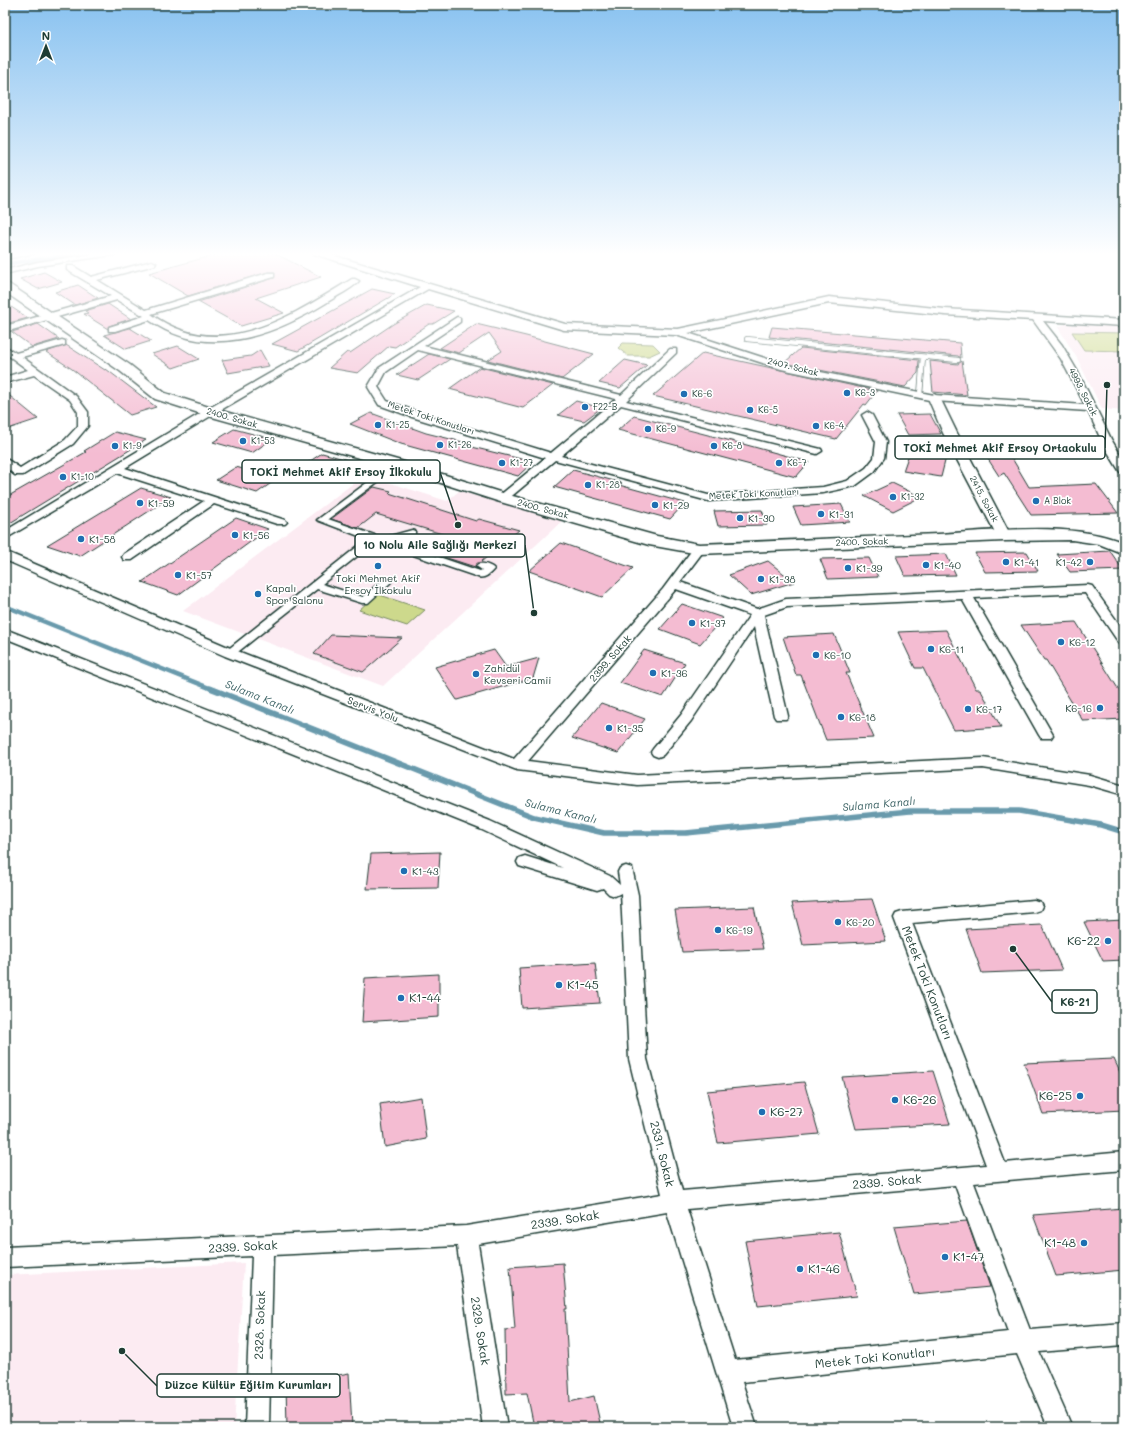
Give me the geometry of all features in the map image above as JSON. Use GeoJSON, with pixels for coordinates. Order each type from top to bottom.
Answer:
{"type":"FeatureCollection","features":[{"type":"Feature","properties":{"kind":"main road","name":"2400. Sokak"},"geometry":{"type":"LineString","coordinates":[[52,320],[125,368],[160,396],[210,412],[396,464],[503,498],[655,541],[699,549],[1004,536],[1072,535],[1103,540],[1124,548]]}},
{"type":"Feature","properties":{"kind":"street"},"geometry":{"type":"LineString","coordinates":[[5,329],[38,320]]}},
{"type":"Feature","properties":{"kind":"street"},"geometry":{"type":"LineString","coordinates":[[112,329],[135,320]]}},
{"type":"Feature","properties":{"kind":"street"},"geometry":{"type":"LineString","coordinates":[[156,320],[178,332],[204,338],[240,337],[262,333],[291,320]]}},
{"type":"Feature","properties":{"kind":"street"},"geometry":{"type":"LineString","coordinates":[[5,536],[210,412],[368,320]]}},
{"type":"Feature","properties":{"kind":"street","name":"Metek Toki Konutları"},"geometry":{"type":"LineString","coordinates":[[456,320],[382,370],[373,387],[383,402],[416,415],[554,457],[708,498],[823,490],[851,484],[870,470],[879,458],[881,442],[867,415]]}},
{"type":"Feature","properties":{"kind":"street","name":"2407. Sokak"},"geometry":{"type":"LineString","coordinates":[[540,320],[564,327],[677,332],[784,367],[934,398],[1092,408]]}},
{"type":"Feature","properties":{"kind":"street"},"geometry":{"type":"LineString","coordinates":[[677,332],[735,320]]}},
{"type":"Feature","properties":{"kind":"street","name":"4993. Sokak"},"geometry":{"type":"LineString","coordinates":[[1038,320],[1049,331],[1071,368],[1092,408],[1104,437],[1124,470]]}},
{"type":"Feature","properties":{"kind":"street"},"geometry":{"type":"LineString","coordinates":[[1068,320],[1124,323]]}},
{"type":"Feature","properties":{"kind":"street"},"geometry":{"type":"LineString","coordinates":[[15,356],[62,343]]}},
{"type":"Feature","properties":{"kind":"street"},"geometry":{"type":"LineString","coordinates":[[415,347],[817,451]]}},
{"type":"Feature","properties":{"kind":"street"},"geometry":{"type":"LineString","coordinates":[[5,349],[73,398],[83,412],[83,426],[69,442],[18,473],[5,461]]}},
{"type":"Feature","properties":{"kind":"street"},"geometry":{"type":"LineString","coordinates":[[503,498],[621,400],[674,351]]}},
{"type":"Feature","properties":{"kind":"street"},"geometry":{"type":"LineString","coordinates":[[5,380],[36,371]]}},
{"type":"Feature","properties":{"kind":"street","name":"2415. Sokak"},"geometry":{"type":"LineString","coordinates":[[934,398],[950,433],[1004,536]]}},
{"type":"Feature","properties":{"kind":"street"},"geometry":{"type":"LineString","coordinates":[[396,464],[322,520],[481,575],[489,569],[481,566]]}},
{"type":"Feature","properties":{"kind":"street"},"geometry":{"type":"LineString","coordinates":[[116,469],[281,522]]}},
{"type":"Feature","properties":{"kind":"street"},"geometry":{"type":"LineString","coordinates":[[128,557],[213,500]]}},
{"type":"Feature","properties":{"kind":"street"},"geometry":{"type":"LineString","coordinates":[[230,653],[315,585],[378,539],[412,533]]}},
{"type":"Feature","properties":{"kind":"street","name":"2399. Sokak"},"geometry":{"type":"LineString","coordinates":[[517,765],[673,584],[699,549]]}},
{"type":"Feature","properties":{"kind":"street","name":"Servis Yolu"},"geometry":{"type":"LineString","coordinates":[[5,556],[230,653],[517,765],[637,780],[983,763],[1090,780],[1124,790]]}},
{"type":"Feature","properties":{"kind":"street"},"geometry":{"type":"LineString","coordinates":[[315,585],[365,601],[386,582]]}},
{"type":"Feature","properties":{"kind":"street"},"geometry":{"type":"LineString","coordinates":[[673,584],[757,613]]}},
{"type":"Feature","properties":{"kind":"street"},"geometry":{"type":"LineString","coordinates":[[658,752],[686,718],[757,613],[786,603],[1088,589],[1124,640]]}},
{"type":"Feature","properties":{"kind":"street"},"geometry":{"type":"LineString","coordinates":[[966,594],[1046,735]]}},
{"type":"Feature","properties":{"kind":"street"},"geometry":{"type":"LineString","coordinates":[[757,613],[781,716]]}},
{"type":"Feature","properties":{"kind":"street"},"geometry":{"type":"LineString","coordinates":[[5,633],[485,825],[604,880],[623,892]]}},
{"type":"Feature","properties":{"kind":"street"},"geometry":{"type":"LineString","coordinates":[[525,862],[623,892]]}},
{"type":"Feature","properties":{"kind":"street","name":"2331. Sokak"},"geometry":{"type":"LineString","coordinates":[[626,872],[623,892],[638,1059],[674,1202],[745,1427]]}},
{"type":"Feature","properties":{"kind":"street","name":"Metek Toki Konutları"},"geometry":{"type":"LineString","coordinates":[[999,1173],[902,918],[1034,906]]}},
{"type":"Feature","properties":{"kind":"street","name":"2339. Sokak"},"geometry":{"type":"LineString","coordinates":[[5,1258],[466,1236],[674,1202],[960,1175],[999,1173],[1124,1160]]}},
{"type":"Feature","properties":{"kind":"street"},"geometry":{"type":"LineString","coordinates":[[960,1175],[1023,1342],[1060,1427]]}},
{"type":"Feature","properties":{"kind":"street","name":"2329. Sokak"},"geometry":{"type":"LineString","coordinates":[[466,1236],[495,1427]]}},
{"type":"Feature","properties":{"kind":"street","name":"2328. Sokak"},"geometry":{"type":"LineString","coordinates":[[257,1427],[263,1246]]}},
{"type":"Feature","properties":{"kind":"street","name":"Metek Toki Konutları"},"geometry":{"type":"LineString","coordinates":[[728,1372],[1023,1342],[1124,1334]]}},
{"type":"Feature","properties":{"kind":"lane"},"geometry":{"type":"LineString","coordinates":[[747,339],[958,360]]}},
{"type":"Feature","properties":{"kind":"lane"},"geometry":{"type":"LineString","coordinates":[[920,395],[923,357]]}},
{"type":"Feature","properties":{"kind":"shaded area"},"geometry":{"type":"Polygon","coordinates":[[[1066,324],[1124,327],[1124,411],[1102,409],[1078,360],[1058,327],[1066,324]]]}},
{"type":"Feature","properties":{"kind":"shaded area","name":"Toki Mehmet Akif Ersoy İlkokulu"},"geometry":{"type":"Polygon","coordinates":[[[375,467],[390,472],[384,481],[447,501],[459,491],[562,521],[383,686],[183,611],[375,467]]]}},
{"type":"Feature","properties":{"kind":"shaded area"},"geometry":{"type":"Polygon","coordinates":[[[244,1263],[234,1427],[5,1427],[5,1275],[244,1263]]]}},
{"type":"Feature","properties":{"kind":"green space"},"geometry":{"type":"Polygon","coordinates":[[[1072,332],[1124,333],[1124,351],[1084,350],[1072,332]]]}},
{"type":"Feature","properties":{"kind":"green space"},"geometry":{"type":"Polygon","coordinates":[[[623,343],[653,344],[660,351],[649,356],[628,356],[618,348],[623,343]]]}},
{"type":"Feature","properties":{"kind":"green space"},"geometry":{"type":"Polygon","coordinates":[[[377,594],[425,610],[407,626],[359,610],[377,594]]]}},
{"type":"Feature","properties":{"kind":"building"},"geometry":{"type":"Polygon","coordinates":[[[5,320],[21,320],[5,324],[5,320]]]}},
{"type":"Feature","properties":{"kind":"building"},"geometry":{"type":"Polygon","coordinates":[[[93,320],[128,320],[109,326],[108,329],[93,320]]]}},
{"type":"Feature","properties":{"kind":"building"},"geometry":{"type":"Polygon","coordinates":[[[230,320],[261,320],[241,326],[230,320]]]}},
{"type":"Feature","properties":{"kind":"building"},"geometry":{"type":"Polygon","coordinates":[[[316,320],[351,320],[298,351],[272,344],[316,320]]]}},
{"type":"Feature","properties":{"kind":"building"},"geometry":{"type":"Polygon","coordinates":[[[400,320],[440,320],[433,324],[429,324],[395,347],[389,346],[358,373],[329,368],[347,352],[350,353],[400,320]]]}},
{"type":"Feature","properties":{"kind":"building"},"geometry":{"type":"Polygon","coordinates":[[[38,324],[59,339],[32,347],[12,332],[38,324]]]}},
{"type":"Feature","properties":{"kind":"building"},"geometry":{"type":"Polygon","coordinates":[[[476,324],[594,354],[562,379],[488,360],[502,351],[489,333],[459,353],[440,348],[476,324]]]}},
{"type":"Feature","properties":{"kind":"building"},"geometry":{"type":"Polygon","coordinates":[[[772,327],[960,343],[961,358],[958,356],[769,337],[772,327]]]}},
{"type":"Feature","properties":{"kind":"building"},"geometry":{"type":"Polygon","coordinates":[[[130,328],[151,341],[126,349],[104,335],[130,328]]]}},
{"type":"Feature","properties":{"kind":"building"},"geometry":{"type":"Polygon","coordinates":[[[66,345],[105,370],[106,369],[156,407],[130,415],[72,369],[46,352],[66,345]]]}},
{"type":"Feature","properties":{"kind":"building"},"geometry":{"type":"Polygon","coordinates":[[[178,346],[199,359],[173,368],[152,354],[178,346]]]}},
{"type":"Feature","properties":{"kind":"building"},"geometry":{"type":"Polygon","coordinates":[[[801,348],[919,360],[918,373],[905,387],[784,363],[801,348]]]}},
{"type":"Feature","properties":{"kind":"building"},"geometry":{"type":"Polygon","coordinates":[[[260,350],[269,366],[228,373],[222,360],[251,356],[260,350]]]}},
{"type":"Feature","properties":{"kind":"building"},"geometry":{"type":"Polygon","coordinates":[[[703,353],[877,391],[866,405],[864,404],[836,439],[653,396],[703,353]]]}},
{"type":"Feature","properties":{"kind":"building"},"geometry":{"type":"Polygon","coordinates":[[[429,354],[450,359],[418,380],[397,375],[429,354]]]}},
{"type":"Feature","properties":{"kind":"building"},"geometry":{"type":"Polygon","coordinates":[[[625,360],[647,365],[620,388],[599,383],[625,360]]]}},
{"type":"Feature","properties":{"kind":"building"},"geometry":{"type":"Polygon","coordinates":[[[930,361],[958,364],[962,361],[967,395],[933,392],[930,361]]]}},
{"type":"Feature","properties":{"kind":"building"},"geometry":{"type":"Polygon","coordinates":[[[480,367],[553,385],[523,408],[449,389],[480,367]]]}},
{"type":"Feature","properties":{"kind":"building"},"geometry":{"type":"Polygon","coordinates":[[[5,392],[38,419],[5,430],[5,392]]]}},
{"type":"Feature","properties":{"kind":"building"},"geometry":{"type":"Polygon","coordinates":[[[576,401],[601,408],[584,421],[558,415],[576,401]]]}},
{"type":"Feature","properties":{"kind":"building"},"geometry":{"type":"Polygon","coordinates":[[[371,413],[426,433],[471,444],[468,446],[533,462],[518,476],[401,444],[350,424],[371,413]]]}},
{"type":"Feature","properties":{"kind":"building"},"geometry":{"type":"Polygon","coordinates":[[[930,414],[941,434],[908,435],[897,415],[930,414]]]}},
{"type":"Feature","properties":{"kind":"building"},"geometry":{"type":"Polygon","coordinates":[[[634,416],[809,462],[796,477],[618,430],[634,416]]]}},
{"type":"Feature","properties":{"kind":"building","name":"K1-53"},"geometry":{"type":"Polygon","coordinates":[[[234,429],[272,439],[252,453],[213,442],[234,429]]]}},
{"type":"Feature","properties":{"kind":"building"},"geometry":{"type":"Polygon","coordinates":[[[115,432],[146,440],[5,526],[5,498],[86,452],[84,451],[115,432]]]}},
{"type":"Feature","properties":{"kind":"building"},"geometry":{"type":"Polygon","coordinates":[[[1000,438],[1029,487],[1096,484],[1118,513],[1031,515],[1004,473],[999,476],[975,439],[1000,438]]]}},
{"type":"Feature","properties":{"kind":"building"},"geometry":{"type":"Polygon","coordinates":[[[910,451],[946,457],[941,477],[903,471],[910,451]]]}},
{"type":"Feature","properties":{"kind":"building"},"geometry":{"type":"Polygon","coordinates":[[[322,453],[363,464],[344,478],[303,466],[322,453]]]}},
{"type":"Feature","properties":{"kind":"building"},"geometry":{"type":"Polygon","coordinates":[[[236,467],[277,479],[257,493],[216,480],[236,467]]]}},
{"type":"Feature","properties":{"kind":"building"},"geometry":{"type":"Polygon","coordinates":[[[573,470],[622,483],[619,485],[685,503],[670,519],[554,487],[573,470]]]}},
{"type":"Feature","properties":{"kind":"building","name":"K1-32"},"geometry":{"type":"Polygon","coordinates":[[[892,483],[921,497],[893,511],[864,496],[892,483]]]}},
{"type":"Feature","properties":{"kind":"building"},"geometry":{"type":"Polygon","coordinates":[[[374,487],[391,491],[389,493],[476,521],[479,519],[519,530],[475,567],[444,557],[462,540],[376,514],[358,528],[331,519],[374,487]]]}},
{"type":"Feature","properties":{"kind":"building"},"geometry":{"type":"Polygon","coordinates":[[[141,488],[171,497],[80,556],[47,545],[141,488]]]}},
{"type":"Feature","properties":{"kind":"building","name":"K1-31"},"geometry":{"type":"Polygon","coordinates":[[[841,504],[850,522],[801,525],[793,507],[841,504]]]}},
{"type":"Feature","properties":{"kind":"building","name":"K1-30"},"geometry":{"type":"Polygon","coordinates":[[[762,510],[767,525],[718,526],[714,511],[762,510]]]}},
{"type":"Feature","properties":{"kind":"building"},"geometry":{"type":"Polygon","coordinates":[[[236,518],[268,529],[178,595],[142,582],[236,518]]]}},
{"type":"Feature","properties":{"kind":"building"},"geometry":{"type":"Polygon","coordinates":[[[561,543],[633,568],[602,597],[529,571],[561,543]]]}},
{"type":"Feature","properties":{"kind":"building","name":"K1-42"},"geometry":{"type":"Polygon","coordinates":[[[1110,551],[1123,570],[1070,572],[1057,554],[1110,551]]]}},
{"type":"Feature","properties":{"kind":"building","name":"K1-41"},"geometry":{"type":"Polygon","coordinates":[[[1027,552],[1038,571],[985,572],[975,553],[1027,552]]]}},
{"type":"Feature","properties":{"kind":"building","name":"K1-40"},"geometry":{"type":"Polygon","coordinates":[[[946,554],[956,575],[905,576],[896,556],[946,554]]]}},
{"type":"Feature","properties":{"kind":"building","name":"K1-39"},"geometry":{"type":"Polygon","coordinates":[[[869,558],[878,577],[828,579],[820,559],[869,558]]]}},
{"type":"Feature","properties":{"kind":"building","name":"K1-38"},"geometry":{"type":"Polygon","coordinates":[[[768,561],[794,582],[751,595],[729,575],[768,561]]]}},
{"type":"Feature","properties":{"kind":"building","name":"K1-37"},"geometry":{"type":"Polygon","coordinates":[[[682,604],[723,618],[700,644],[660,629],[682,604]]]}},
{"type":"Feature","properties":{"kind":"building"},"geometry":{"type":"Polygon","coordinates":[[[1076,622],[1124,698],[1124,719],[1083,721],[1046,660],[1044,660],[1021,625],[1076,622]]]}},
{"type":"Feature","properties":{"kind":"building"},"geometry":{"type":"Polygon","coordinates":[[[946,630],[976,689],[980,689],[1001,727],[954,730],[923,668],[915,668],[898,632],[946,630]]]}},
{"type":"Feature","properties":{"kind":"building"},"geometry":{"type":"Polygon","coordinates":[[[834,634],[850,673],[846,673],[874,738],[826,740],[801,675],[796,675],[783,637],[834,634]]]}},
{"type":"Feature","properties":{"kind":"building"},"geometry":{"type":"Polygon","coordinates":[[[331,635],[402,638],[363,672],[314,654],[331,635]]]}},
{"type":"Feature","properties":{"kind":"building","name":"Zahidül Kevseri Camii"},"geometry":{"type":"Polygon","coordinates":[[[494,650],[506,667],[539,658],[533,678],[457,700],[435,667],[494,650]]]}},
{"type":"Feature","properties":{"kind":"building","name":"K1-36"},"geometry":{"type":"Polygon","coordinates":[[[644,650],[685,663],[663,697],[620,683],[644,650]]]}},
{"type":"Feature","properties":{"kind":"building","name":"K1-35"},"geometry":{"type":"Polygon","coordinates":[[[601,703],[645,719],[618,753],[572,738],[601,703]]]}},
{"type":"Feature","properties":{"kind":"building","name":"K1-43"},"geometry":{"type":"Polygon","coordinates":[[[440,852],[438,888],[367,889],[371,854],[440,852]]]}},
{"type":"Feature","properties":{"kind":"building","name":"K6-20"},"geometry":{"type":"Polygon","coordinates":[[[872,899],[886,941],[803,945],[792,903],[872,899]]]}},
{"type":"Feature","properties":{"kind":"building","name":"K6-19"},"geometry":{"type":"Polygon","coordinates":[[[754,907],[763,949],[682,952],[675,910],[754,907]]]}},
{"type":"Feature","properties":{"kind":"building","name":"K6-22"},"geometry":{"type":"Polygon","coordinates":[[[1124,920],[1124,960],[1103,961],[1084,922],[1124,920]]]}},
{"type":"Feature","properties":{"kind":"building"},"geometry":{"type":"Polygon","coordinates":[[[1042,925],[1062,970],[982,973],[966,929],[1042,925]]]}},
{"type":"Feature","properties":{"kind":"building","name":"K1-45"},"geometry":{"type":"Polygon","coordinates":[[[595,963],[600,1003],[522,1008],[519,968],[595,963]]]}},
{"type":"Feature","properties":{"kind":"building","name":"K1-44"},"geometry":{"type":"Polygon","coordinates":[[[439,974],[439,1017],[362,1022],[365,978],[439,974]]]}},
{"type":"Feature","properties":{"kind":"building","name":"K6-25"},"geometry":{"type":"Polygon","coordinates":[[[1114,1059],[1124,1081],[1124,1110],[1043,1114],[1024,1063],[1114,1059]]]}},
{"type":"Feature","properties":{"kind":"building","name":"K6-26"},"geometry":{"type":"Polygon","coordinates":[[[933,1071],[950,1124],[856,1129],[842,1077],[933,1071]]]}},
{"type":"Feature","properties":{"kind":"building","name":"K6-27"},"geometry":{"type":"Polygon","coordinates":[[[804,1082],[819,1134],[718,1143],[707,1091],[804,1082]]]}},
{"type":"Feature","properties":{"kind":"building"},"geometry":{"type":"Polygon","coordinates":[[[421,1097],[426,1139],[385,1147],[380,1104],[421,1097]]]}},
{"type":"Feature","properties":{"kind":"building","name":"K1-48"},"geometry":{"type":"Polygon","coordinates":[[[1124,1208],[1124,1270],[1056,1276],[1033,1215],[1124,1208]]]}},
{"type":"Feature","properties":{"kind":"building","name":"K1-47"},"geometry":{"type":"Polygon","coordinates":[[[967,1221],[990,1287],[914,1294],[894,1227],[967,1221]]]}},
{"type":"Feature","properties":{"kind":"building","name":"K1-46"},"geometry":{"type":"Polygon","coordinates":[[[839,1232],[857,1296],[758,1306],[745,1241],[839,1232]]]}},
{"type":"Feature","properties":{"kind":"building"},"geometry":{"type":"Polygon","coordinates":[[[563,1263],[567,1309],[565,1309],[570,1402],[594,1396],[601,1427],[534,1427],[527,1393],[506,1394],[505,1330],[515,1329],[510,1267],[563,1263]]]}},
{"type":"Feature","properties":{"kind":"building"},"geometry":{"type":"Polygon","coordinates":[[[349,1373],[352,1427],[287,1427],[286,1385],[349,1373]]]}},
{"type":"Feature","properties":{"kind":"waterway","name":"Sulama Kanalı"},"geometry":{"type":"LineString","coordinates":[[5,606],[212,689]]}},
{"type":"Feature","properties":{"kind":"waterway","name":"Sulama Kanalı"},"geometry":{"type":"LineString","coordinates":[[210,688],[534,817],[604,833],[686,833],[910,811],[1019,811],[1101,825],[1124,832]]}},
{"type":"Feature","properties":{"kind":"place","name":"TOKİ Mehmet Akif Ersoy Ortaokulu"},"geometry":{"type":"Point","coordinates":[1107,385]}},
{"type":"Feature","properties":{"kind":"place","name":"K6-3"},"geometry":{"type":"Point","coordinates":[847,393]}},
{"type":"Feature","properties":{"kind":"place","name":"K6-6"},"geometry":{"type":"Point","coordinates":[684,394]}},
{"type":"Feature","properties":{"kind":"place","name":"F22-B"},"geometry":{"type":"Point","coordinates":[585,407]}},
{"type":"Feature","properties":{"kind":"place","name":"K6-5"},"geometry":{"type":"Point","coordinates":[750,410]}},
{"type":"Feature","properties":{"kind":"place","name":"K1-25"},"geometry":{"type":"Point","coordinates":[378,425]}},
{"type":"Feature","properties":{"kind":"place","name":"K6-4"},"geometry":{"type":"Point","coordinates":[816,426]}},
{"type":"Feature","properties":{"kind":"place","name":"K6-9"},"geometry":{"type":"Point","coordinates":[648,429]}},
{"type":"Feature","properties":{"kind":"place","name":"K1-53"},"geometry":{"type":"Point","coordinates":[243,441]}},
{"type":"Feature","properties":{"kind":"place","name":"K1-26"},"geometry":{"type":"Point","coordinates":[440,445]}},
{"type":"Feature","properties":{"kind":"place","name":"K1-9"},"geometry":{"type":"Point","coordinates":[115,446]}},
{"type":"Feature","properties":{"kind":"place","name":"K6-8"},"geometry":{"type":"Point","coordinates":[714,446]}},
{"type":"Feature","properties":{"kind":"place","name":"K1-27"},"geometry":{"type":"Point","coordinates":[502,463]}},
{"type":"Feature","properties":{"kind":"place","name":"K6-7"},"geometry":{"type":"Point","coordinates":[779,463]}},
{"type":"Feature","properties":{"kind":"place","name":"K1-10"},"geometry":{"type":"Point","coordinates":[63,477]}},
{"type":"Feature","properties":{"kind":"place","name":"K1-28"},"geometry":{"type":"Point","coordinates":[588,485]}},
{"type":"Feature","properties":{"kind":"place","name":"K1-32"},"geometry":{"type":"Point","coordinates":[893,497]}},
{"type":"Feature","properties":{"kind":"place","name":"A Blok"},"geometry":{"type":"Point","coordinates":[1036,501]}},
{"type":"Feature","properties":{"kind":"place","name":"K1-59"},"geometry":{"type":"Point","coordinates":[140,503]}},
{"type":"Feature","properties":{"kind":"place","name":"K1-29"},"geometry":{"type":"Point","coordinates":[655,505]}},
{"type":"Feature","properties":{"kind":"place","name":"K1-31"},"geometry":{"type":"Point","coordinates":[821,514]}},
{"type":"Feature","properties":{"kind":"place","name":"K1-30"},"geometry":{"type":"Point","coordinates":[740,518]}},
{"type":"Feature","properties":{"kind":"place","name":"TOKİ Mehmet Akif Ersoy İlkokulu"},"geometry":{"type":"Point","coordinates":[458,525]}},
{"type":"Feature","properties":{"kind":"place","name":"K1-56"},"geometry":{"type":"Point","coordinates":[235,535]}},
{"type":"Feature","properties":{"kind":"place","name":"K1-58"},"geometry":{"type":"Point","coordinates":[81,539]}},
{"type":"Feature","properties":{"kind":"place","name":"K1-41"},"geometry":{"type":"Point","coordinates":[1006,562]}},
{"type":"Feature","properties":{"kind":"place","name":"K1-42"},"geometry":{"type":"Point","coordinates":[1090,562]}},
{"type":"Feature","properties":{"kind":"place","name":"K1-40"},"geometry":{"type":"Point","coordinates":[926,565]}},
{"type":"Feature","properties":{"kind":"place","name":"Toki Mehmet Akif Ersoy İlkokulu"},"geometry":{"type":"Point","coordinates":[378,566]}},
{"type":"Feature","properties":{"kind":"place","name":"K1-39"},"geometry":{"type":"Point","coordinates":[848,568]}},
{"type":"Feature","properties":{"kind":"place","name":"K1-57"},"geometry":{"type":"Point","coordinates":[178,575]}},
{"type":"Feature","properties":{"kind":"place","name":"K1-38"},"geometry":{"type":"Point","coordinates":[761,579]}},
{"type":"Feature","properties":{"kind":"place","name":"Kapalı Spor Salonu"},"geometry":{"type":"Point","coordinates":[258,594]}},
{"type":"Feature","properties":{"kind":"place","name":"10 Nolu Aile Sağlığı Merkezi"},"geometry":{"type":"Point","coordinates":[534,613]}},
{"type":"Feature","properties":{"kind":"place","name":"K1-37"},"geometry":{"type":"Point","coordinates":[692,623]}},
{"type":"Feature","properties":{"kind":"place","name":"K6-12"},"geometry":{"type":"Point","coordinates":[1061,642]}},
{"type":"Feature","properties":{"kind":"place","name":"K6-11"},"geometry":{"type":"Point","coordinates":[931,649]}},
{"type":"Feature","properties":{"kind":"place","name":"K6-10"},"geometry":{"type":"Point","coordinates":[816,655]}},
{"type":"Feature","properties":{"kind":"place","name":"K1-36"},"geometry":{"type":"Point","coordinates":[653,673]}},
{"type":"Feature","properties":{"kind":"place","name":"Zahidül Kevseri Camii"},"geometry":{"type":"Point","coordinates":[476,674]}},
{"type":"Feature","properties":{"kind":"place","name":"K6-16"},"geometry":{"type":"Point","coordinates":[1100,708]}},
{"type":"Feature","properties":{"kind":"place","name":"K6-17"},"geometry":{"type":"Point","coordinates":[968,709]}},
{"type":"Feature","properties":{"kind":"place","name":"K6-18"},"geometry":{"type":"Point","coordinates":[841,717]}},
{"type":"Feature","properties":{"kind":"place","name":"K1-35"},"geometry":{"type":"Point","coordinates":[609,728]}},
{"type":"Feature","properties":{"kind":"place","name":"K1-43"},"geometry":{"type":"Point","coordinates":[404,871]}},
{"type":"Feature","properties":{"kind":"place","name":"K6-20"},"geometry":{"type":"Point","coordinates":[838,922]}},
{"type":"Feature","properties":{"kind":"place","name":"K6-19"},"geometry":{"type":"Point","coordinates":[718,930]}},
{"type":"Feature","properties":{"kind":"place","name":"K6-22"},"geometry":{"type":"Point","coordinates":[1108,941]}},
{"type":"Feature","properties":{"kind":"place","name":"K6-21"},"geometry":{"type":"Point","coordinates":[1013,949]}},
{"type":"Feature","properties":{"kind":"place","name":"K1-45"},"geometry":{"type":"Point","coordinates":[559,985]}},
{"type":"Feature","properties":{"kind":"place","name":"K1-44"},"geometry":{"type":"Point","coordinates":[401,998]}},
{"type":"Feature","properties":{"kind":"place","name":"K6-25"},"geometry":{"type":"Point","coordinates":[1080,1096]}},
{"type":"Feature","properties":{"kind":"place","name":"K6-26"},"geometry":{"type":"Point","coordinates":[895,1100]}},
{"type":"Feature","properties":{"kind":"place","name":"K6-27"},"geometry":{"type":"Point","coordinates":[762,1112]}},
{"type":"Feature","properties":{"kind":"place","name":"K1-48"},"geometry":{"type":"Point","coordinates":[1084,1243]}},
{"type":"Feature","properties":{"kind":"place","name":"K1-47"},"geometry":{"type":"Point","coordinates":[945,1257]}},
{"type":"Feature","properties":{"kind":"place","name":"K1-46"},"geometry":{"type":"Point","coordinates":[800,1269]}},
{"type":"Feature","properties":{"kind":"place","name":"Düzce Kültür Eğitim Kurumları"},"geometry":{"type":"Point","coordinates":[122,1351]}}]}
